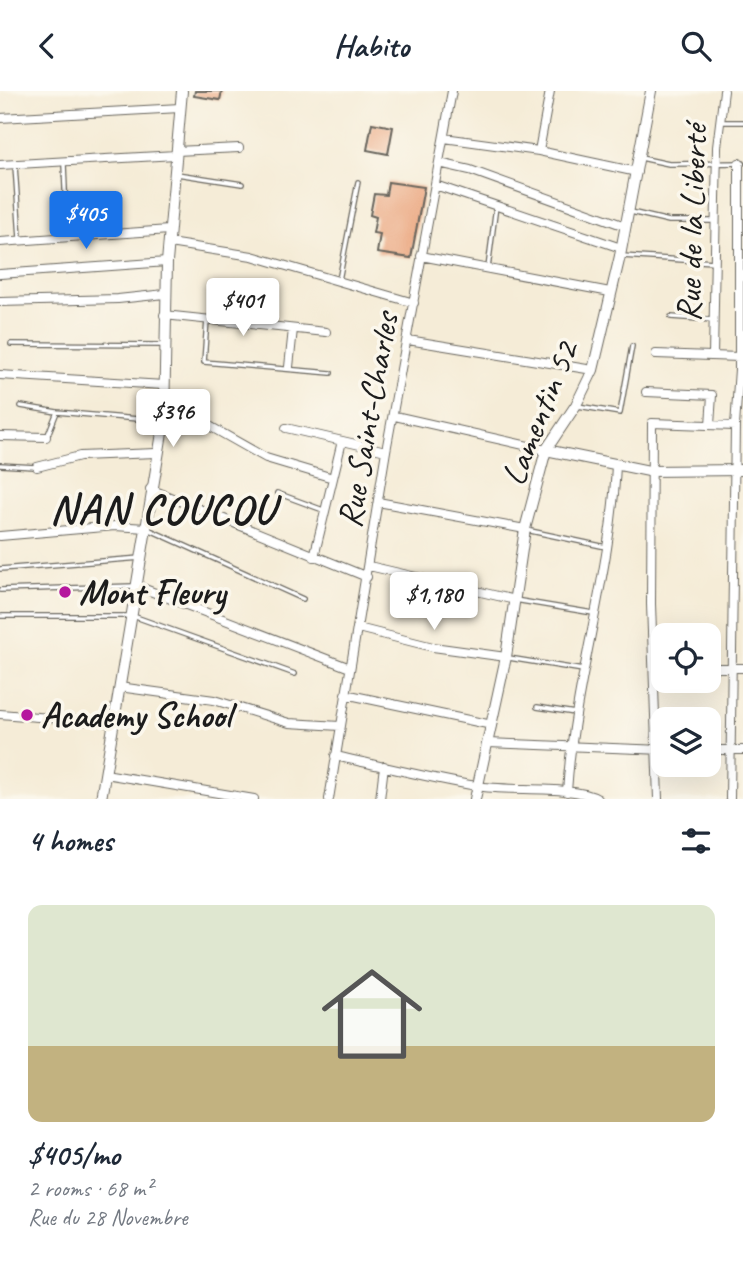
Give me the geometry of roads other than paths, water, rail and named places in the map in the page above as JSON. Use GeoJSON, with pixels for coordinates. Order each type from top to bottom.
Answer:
{"type":"FeatureCollection","features":[{"type":"Feature","properties":{"kind":"street"},"geometry":{"type":"LineString","coordinates":[[101,799],[118,687],[133,616],[156,453],[164,421],[166,262],[182,91]]}},
{"type":"Feature","properties":{"kind":"street","name":"Rue Saint-Charles"},"geometry":{"type":"LineString","coordinates":[[329,799],[386,451],[395,416],[452,91]]}},
{"type":"Feature","properties":{"kind":"street"},"geometry":{"type":"LineString","coordinates":[[539,151],[550,91]]}},
{"type":"Feature","properties":{"kind":"street","name":"Lamentin 52"},"geometry":{"type":"LineString","coordinates":[[475,799],[506,657],[525,529],[546,450],[576,405],[593,370],[621,252],[651,91]]}},
{"type":"Feature","properties":{"kind":"street","name":"Rue de la Liberté"},"geometry":{"type":"LineString","coordinates":[[713,356],[716,164],[724,91]]}},
{"type":"Feature","properties":{"kind":"street"},"geometry":{"type":"LineString","coordinates":[[0,118],[180,108]]}},
{"type":"Feature","properties":{"kind":"street"},"geometry":{"type":"LineString","coordinates":[[444,138],[539,151],[637,172]]}},
{"type":"Feature","properties":{"kind":"street"},"geometry":{"type":"LineString","coordinates":[[0,165],[239,148]]}},
{"type":"Feature","properties":{"kind":"street"},"geometry":{"type":"LineString","coordinates":[[439,163],[470,170],[625,226]]}},
{"type":"Feature","properties":{"kind":"street"},"geometry":{"type":"LineString","coordinates":[[730,799],[739,471],[735,426],[739,357],[741,163]]}},
{"type":"Feature","properties":{"kind":"street"},"geometry":{"type":"LineString","coordinates":[[435,185],[496,204],[621,252]]}},
{"type":"Feature","properties":{"kind":"street"},"geometry":{"type":"LineString","coordinates":[[0,242],[169,230]]}},
{"type":"Feature","properties":{"kind":"street"},"geometry":{"type":"LineString","coordinates":[[169,243],[253,256],[414,303]]}},
{"type":"Feature","properties":{"kind":"street"},"geometry":{"type":"LineString","coordinates":[[421,256],[610,292]]}},
{"type":"Feature","properties":{"kind":"street"},"geometry":{"type":"LineString","coordinates":[[0,274],[166,262]]}},
{"type":"Feature","properties":{"kind":"street"},"geometry":{"type":"LineString","coordinates":[[0,302],[118,299],[165,294]]}},
{"type":"Feature","properties":{"kind":"street"},"geometry":{"type":"LineString","coordinates":[[164,314],[326,333]]}},
{"type":"Feature","properties":{"kind":"street"},"geometry":{"type":"LineString","coordinates":[[289,367],[293,329]]}},
{"type":"Feature","properties":{"kind":"street"},"geometry":{"type":"LineString","coordinates":[[408,340],[593,370]]}},
{"type":"Feature","properties":{"kind":"street"},"geometry":{"type":"LineString","coordinates":[[656,354],[739,357]]}},
{"type":"Feature","properties":{"kind":"street"},"geometry":{"type":"LineString","coordinates":[[0,375],[164,386]]}},
{"type":"Feature","properties":{"kind":"street"},"geometry":{"type":"LineString","coordinates":[[646,392],[712,395],[710,425]]}},
{"type":"Feature","properties":{"kind":"street"},"geometry":{"type":"LineString","coordinates":[[163,407],[190,415],[265,458],[333,478]]}},
{"type":"Feature","properties":{"kind":"street"},"geometry":{"type":"LineString","coordinates":[[395,416],[649,471],[739,471]]}},
{"type":"Feature","properties":{"kind":"street"},"geometry":{"type":"LineString","coordinates":[[652,623],[649,471],[652,423],[735,426]]}},
{"type":"Feature","properties":{"kind":"street"},"geometry":{"type":"LineString","coordinates":[[286,428],[386,451]]}},
{"type":"Feature","properties":{"kind":"street"},"geometry":{"type":"LineString","coordinates":[[0,436],[46,437]]}},
{"type":"Feature","properties":{"kind":"street"},"geometry":{"type":"LineString","coordinates":[[314,557],[342,441]]}},
{"type":"Feature","properties":{"kind":"street"},"geometry":{"type":"LineString","coordinates":[[37,467],[80,456],[156,453]]}},
{"type":"Feature","properties":{"kind":"street"},"geometry":{"type":"LineString","coordinates":[[567,792],[575,713],[613,521],[616,465]]}},
{"type":"Feature","properties":{"kind":"street"},"geometry":{"type":"LineString","coordinates":[[150,489],[367,577]]}},
{"type":"Feature","properties":{"kind":"street"},"geometry":{"type":"LineString","coordinates":[[378,502],[525,529]]}},
{"type":"Feature","properties":{"kind":"street"},"geometry":{"type":"LineString","coordinates":[[0,536],[115,526],[146,528]]}},
{"type":"Feature","properties":{"kind":"street"},"geometry":{"type":"LineString","coordinates":[[369,566],[515,600]]}},
{"type":"Feature","properties":{"kind":"street"},"geometry":{"type":"LineString","coordinates":[[137,586],[350,668]]}},
{"type":"Feature","properties":{"kind":"street"},"geometry":{"type":"LineString","coordinates":[[358,628],[433,647],[506,657]]}},
{"type":"Feature","properties":{"kind":"street"},"geometry":{"type":"LineString","coordinates":[[721,668],[743,668]]}},
{"type":"Feature","properties":{"kind":"street"},"geometry":{"type":"LineString","coordinates":[[118,687],[214,700],[289,723],[340,726]]}},
{"type":"Feature","properties":{"kind":"street"},"geometry":{"type":"LineString","coordinates":[[345,694],[492,725]]}},
{"type":"Feature","properties":{"kind":"street"},"geometry":{"type":"LineString","coordinates":[[0,714],[113,723]]}},
{"type":"Feature","properties":{"kind":"street"},"geometry":{"type":"LineString","coordinates":[[488,743],[651,750]]}},
{"type":"Feature","properties":{"kind":"street"},"geometry":{"type":"LineString","coordinates":[[721,750],[743,750]]}},
{"type":"Feature","properties":{"kind":"street"},"geometry":{"type":"LineString","coordinates":[[335,756],[478,786],[567,792],[598,799]]}},
{"type":"Feature","properties":{"kind":"street"},"geometry":{"type":"LineString","coordinates":[[380,799],[384,766]]}},
{"type":"Feature","properties":{"kind":"street"},"geometry":{"type":"LineString","coordinates":[[105,774],[254,799]]}},
{"type":"Feature","properties":{"kind":"street"},"geometry":{"type":"LineString","coordinates":[[658,777],[658,799]]}},
{"type":"Feature","properties":{"kind":"lane"},"geometry":{"type":"LineString","coordinates":[[720,122],[743,122]]}},
{"type":"Feature","properties":{"kind":"lane"},"geometry":{"type":"LineString","coordinates":[[639,158],[669,164],[741,163]]}},
{"type":"Feature","properties":{"kind":"lane"},"geometry":{"type":"LineString","coordinates":[[64,162],[67,238]]}},
{"type":"Feature","properties":{"kind":"lane"},"geometry":{"type":"LineString","coordinates":[[15,165],[20,240]]}},
{"type":"Feature","properties":{"kind":"lane"},"geometry":{"type":"LineString","coordinates":[[174,174],[242,184]]}},
{"type":"Feature","properties":{"kind":"lane"},"geometry":{"type":"LineString","coordinates":[[339,280],[358,182]]}},
{"type":"Feature","properties":{"kind":"lane"},"geometry":{"type":"LineString","coordinates":[[488,269],[496,204]]}},
{"type":"Feature","properties":{"kind":"lane"},"geometry":{"type":"LineString","coordinates":[[629,211],[669,221],[715,221]]}},
{"type":"Feature","properties":{"kind":"lane"},"geometry":{"type":"LineString","coordinates":[[621,252],[714,262]]}},
{"type":"Feature","properties":{"kind":"lane"},"geometry":{"type":"LineString","coordinates":[[671,317],[713,320]]}},
{"type":"Feature","properties":{"kind":"lane"},"geometry":{"type":"LineString","coordinates":[[207,320],[204,362],[289,367],[331,373]]}},
{"type":"Feature","properties":{"kind":"lane"},"geometry":{"type":"LineString","coordinates":[[11,344],[163,345]]}},
{"type":"Feature","properties":{"kind":"lane"},"geometry":{"type":"LineString","coordinates":[[576,405],[620,412],[632,346]]}},
{"type":"Feature","properties":{"kind":"lane"},"geometry":{"type":"LineString","coordinates":[[21,406],[57,412],[164,421]]}},
{"type":"Feature","properties":{"kind":"lane"},"geometry":{"type":"LineString","coordinates":[[46,437],[57,412]]}},
{"type":"Feature","properties":{"kind":"lane"},"geometry":{"type":"LineString","coordinates":[[0,465],[37,467]]}},
{"type":"Feature","properties":{"kind":"lane"},"geometry":{"type":"LineString","coordinates":[[276,493],[325,510]]}},
{"type":"Feature","properties":{"kind":"lane"},"geometry":{"type":"LineString","coordinates":[[146,528],[178,545],[303,599]]}},
{"type":"Feature","properties":{"kind":"lane"},"geometry":{"type":"LineString","coordinates":[[525,529],[606,547]]}},
{"type":"Feature","properties":{"kind":"lane"},"geometry":{"type":"LineString","coordinates":[[0,569],[142,558]]}},
{"type":"Feature","properties":{"kind":"lane"},"geometry":{"type":"LineString","coordinates":[[0,590],[137,586]]}},
{"type":"Feature","properties":{"kind":"lane"},"geometry":{"type":"LineString","coordinates":[[515,600],[595,614]]}},
{"type":"Feature","properties":{"kind":"lane"},"geometry":{"type":"LineString","coordinates":[[0,616],[133,616],[295,674]]}},
{"type":"Feature","properties":{"kind":"lane"},"geometry":{"type":"LineString","coordinates":[[506,657],[583,670]]}},
{"type":"Feature","properties":{"kind":"lane"},"geometry":{"type":"LineString","coordinates":[[537,707],[575,713]]}},
{"type":"Feature","properties":{"kind":"place","name":"Mont Fleury"},"geometry":{"type":"Point","coordinates":[65,592]}},
{"type":"Feature","properties":{"kind":"place","name":"Academy School"},"geometry":{"type":"Point","coordinates":[27,715]}},
{"type":"Feature","properties":{"kind":"district","name":"NAN COUCOU"},"geometry":{"type":"Point","coordinates":[163,508]}}]}
